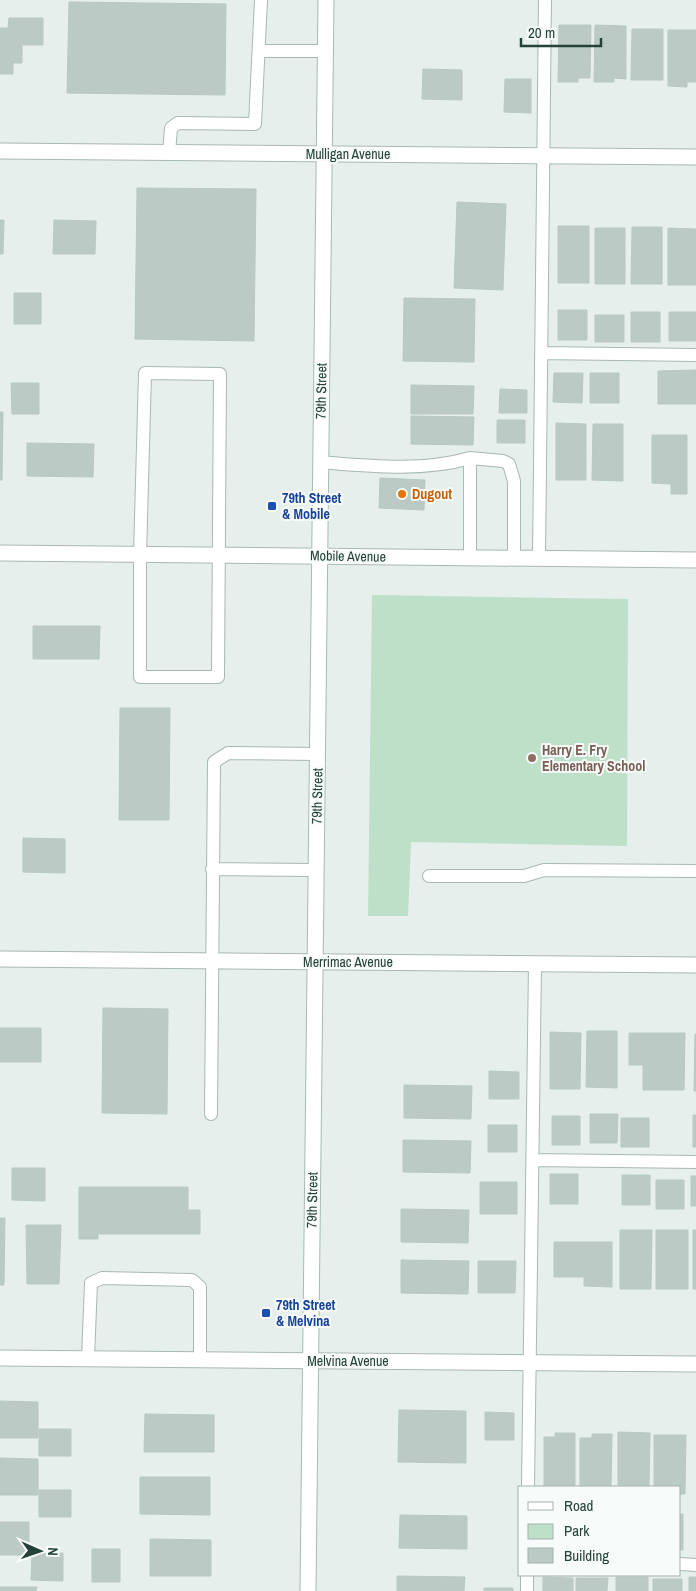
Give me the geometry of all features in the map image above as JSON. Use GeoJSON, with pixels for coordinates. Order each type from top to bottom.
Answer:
{"type":"FeatureCollection","features":[{"type":"Feature","properties":{"kind":"street","name":"79th Street"},"geometry":{"type":"LineString","coordinates":[[308,1591],[326,0]]}},
{"type":"Feature","properties":{"kind":"street","name":"Mulligan Avenue"},"geometry":{"type":"LineString","coordinates":[[0,152],[696,157]]}},
{"type":"Feature","properties":{"kind":"street","name":"Mobile Avenue"},"geometry":{"type":"LineString","coordinates":[[0,553],[696,560]]}},
{"type":"Feature","properties":{"kind":"street","name":"Merrimac Avenue"},"geometry":{"type":"LineString","coordinates":[[0,959],[696,965]]}},
{"type":"Feature","properties":{"kind":"street","name":"Melvina Avenue"},"geometry":{"type":"LineString","coordinates":[[0,1358],[696,1364]]}},
{"type":"Feature","properties":{"kind":"lane"},"geometry":{"type":"LineString","coordinates":[[169,153],[171,128],[178,122],[255,124],[262,0]]}},
{"type":"Feature","properties":{"kind":"lane"},"geometry":{"type":"LineString","coordinates":[[539,558],[546,0]]}},
{"type":"Feature","properties":{"kind":"lane"},"geometry":{"type":"LineString","coordinates":[[260,51],[325,51]]}},
{"type":"Feature","properties":{"kind":"lane"},"geometry":{"type":"LineString","coordinates":[[541,353],[696,355]]}},
{"type":"Feature","properties":{"kind":"lane"},"geometry":{"type":"LineString","coordinates":[[145,373],[220,374],[218,677],[140,678],[140,554],[145,373]]}},
{"type":"Feature","properties":{"kind":"lane"},"geometry":{"type":"LineString","coordinates":[[320,462],[384,467],[451,464],[470,458],[503,461],[509,464],[514,481],[514,558]]}},
{"type":"Feature","properties":{"kind":"lane"},"geometry":{"type":"LineString","coordinates":[[470,458],[470,558]]}},
{"type":"Feature","properties":{"kind":"lane"},"geometry":{"type":"LineString","coordinates":[[211,1114],[214,762],[228,753],[317,754]]}},
{"type":"Feature","properties":{"kind":"lane"},"geometry":{"type":"LineString","coordinates":[[212,870],[316,870]]}},
{"type":"Feature","properties":{"kind":"lane"},"geometry":{"type":"LineString","coordinates":[[429,876],[524,876],[544,870],[696,871]]}},
{"type":"Feature","properties":{"kind":"lane"},"geometry":{"type":"LineString","coordinates":[[528,1486],[535,964]]}},
{"type":"Feature","properties":{"kind":"lane"},"geometry":{"type":"LineString","coordinates":[[533,1160],[696,1162]]}},
{"type":"Feature","properties":{"kind":"lane"},"geometry":{"type":"LineString","coordinates":[[88,1358],[91,1283],[102,1278],[192,1280],[200,1288],[200,1359]]}},
{"type":"Feature","properties":{"kind":"lane"},"geometry":{"type":"LineString","coordinates":[[681,1564],[696,1564]]}},
{"type":"Feature","properties":{"kind":"lane"},"geometry":{"type":"LineString","coordinates":[[527,1576],[527,1591]]}},
{"type":"Feature","properties":{"kind":"green space","name":"Harry E. Fry Elementary School"},"geometry":{"type":"Polygon","coordinates":[[[372,595],[628,599],[627,846],[411,842],[408,916],[368,916],[372,595]]]}},
{"type":"Feature","properties":{"kind":"building"},"geometry":{"type":"Polygon","coordinates":[[[69,2],[226,4],[225,95],[67,93],[69,2]]]}},
{"type":"Feature","properties":{"kind":"building"},"geometry":{"type":"Polygon","coordinates":[[[9,18],[43,18],[43,45],[22,45],[22,63],[13,63],[13,74],[0,74],[0,28],[8,28],[9,18]]]}},
{"type":"Feature","properties":{"kind":"building"},"geometry":{"type":"Polygon","coordinates":[[[559,25],[591,25],[590,78],[578,78],[578,82],[558,82],[559,25]]]}},
{"type":"Feature","properties":{"kind":"building"},"geometry":{"type":"Polygon","coordinates":[[[595,25],[626,26],[626,79],[614,78],[614,82],[594,82],[595,25]]]}},
{"type":"Feature","properties":{"kind":"building"},"geometry":{"type":"Polygon","coordinates":[[[632,29],[663,29],[663,80],[631,80],[632,29]]]}},
{"type":"Feature","properties":{"kind":"building"},"geometry":{"type":"Polygon","coordinates":[[[668,30],[696,30],[696,82],[687,82],[687,87],[668,86],[668,30]]]}},
{"type":"Feature","properties":{"kind":"building"},"geometry":{"type":"Polygon","coordinates":[[[423,69],[462,70],[462,100],[422,99],[423,69]]]}},
{"type":"Feature","properties":{"kind":"building"},"geometry":{"type":"Polygon","coordinates":[[[505,79],[531,79],[531,113],[504,112],[505,79]]]}},
{"type":"Feature","properties":{"kind":"building"},"geometry":{"type":"Polygon","coordinates":[[[137,188],[256,189],[254,341],[135,339],[137,188]]]}},
{"type":"Feature","properties":{"kind":"building"},"geometry":{"type":"Polygon","coordinates":[[[457,202],[506,204],[503,290],[454,288],[457,202]]]}},
{"type":"Feature","properties":{"kind":"building"},"geometry":{"type":"Polygon","coordinates":[[[0,220],[4,220],[3,254],[0,254],[0,220]]]}},
{"type":"Feature","properties":{"kind":"building"},"geometry":{"type":"Polygon","coordinates":[[[54,220],[96,221],[95,254],[53,254],[54,220]]]}},
{"type":"Feature","properties":{"kind":"building"},"geometry":{"type":"Polygon","coordinates":[[[558,226],[589,226],[589,283],[558,283],[558,226]]]}},
{"type":"Feature","properties":{"kind":"building"},"geometry":{"type":"Polygon","coordinates":[[[632,227],[662,227],[662,284],[631,284],[632,227]]]}},
{"type":"Feature","properties":{"kind":"building"},"geometry":{"type":"Polygon","coordinates":[[[595,228],[625,228],[625,284],[595,284],[595,228]]]}},
{"type":"Feature","properties":{"kind":"building"},"geometry":{"type":"Polygon","coordinates":[[[668,228],[696,229],[696,285],[668,285],[668,228]]]}},
{"type":"Feature","properties":{"kind":"building"},"geometry":{"type":"Polygon","coordinates":[[[14,293],[41,293],[41,324],[14,324],[14,293]]]}},
{"type":"Feature","properties":{"kind":"building"},"geometry":{"type":"Polygon","coordinates":[[[404,298],[475,299],[474,362],[403,361],[404,298]]]}},
{"type":"Feature","properties":{"kind":"building"},"geometry":{"type":"Polygon","coordinates":[[[558,310],[587,310],[587,340],[558,340],[558,310]]]}},
{"type":"Feature","properties":{"kind":"building"},"geometry":{"type":"Polygon","coordinates":[[[631,312],[660,312],[660,342],[631,342],[631,312]]]}},
{"type":"Feature","properties":{"kind":"building"},"geometry":{"type":"Polygon","coordinates":[[[669,312],[696,312],[696,341],[669,341],[669,312]]]}},
{"type":"Feature","properties":{"kind":"building"},"geometry":{"type":"Polygon","coordinates":[[[595,315],[624,315],[624,342],[595,342],[595,315]]]}},
{"type":"Feature","properties":{"kind":"building"},"geometry":{"type":"Polygon","coordinates":[[[696,370],[696,404],[658,404],[658,371],[696,370]]]}},
{"type":"Feature","properties":{"kind":"building"},"geometry":{"type":"Polygon","coordinates":[[[554,373],[583,373],[582,403],[553,402],[554,373]]]}},
{"type":"Feature","properties":{"kind":"building"},"geometry":{"type":"Polygon","coordinates":[[[590,373],[619,373],[619,403],[590,403],[590,373]]]}},
{"type":"Feature","properties":{"kind":"building"},"geometry":{"type":"Polygon","coordinates":[[[11,383],[39,383],[39,414],[12,414],[11,383]]]}},
{"type":"Feature","properties":{"kind":"building"},"geometry":{"type":"Polygon","coordinates":[[[411,385],[474,386],[473,414],[411,414],[411,385]]]}},
{"type":"Feature","properties":{"kind":"building"},"geometry":{"type":"Polygon","coordinates":[[[500,389],[527,390],[527,413],[499,413],[500,389]]]}},
{"type":"Feature","properties":{"kind":"building"},"geometry":{"type":"Polygon","coordinates":[[[0,412],[3,412],[2,480],[0,480],[0,412]]]}},
{"type":"Feature","properties":{"kind":"building"},"geometry":{"type":"Polygon","coordinates":[[[411,416],[474,417],[473,445],[411,444],[411,416]]]}},
{"type":"Feature","properties":{"kind":"building"},"geometry":{"type":"Polygon","coordinates":[[[497,420],[525,420],[525,443],[497,443],[497,420]]]}},
{"type":"Feature","properties":{"kind":"building"},"geometry":{"type":"Polygon","coordinates":[[[556,423],[586,424],[586,480],[556,480],[556,423]]]}},
{"type":"Feature","properties":{"kind":"building"},"geometry":{"type":"Polygon","coordinates":[[[593,424],[623,424],[623,481],[592,480],[593,424]]]}},
{"type":"Feature","properties":{"kind":"building"},"geometry":{"type":"Polygon","coordinates":[[[652,435],[687,435],[687,494],[671,494],[671,484],[652,483],[652,435]]]}},
{"type":"Feature","properties":{"kind":"building"},"geometry":{"type":"Polygon","coordinates":[[[27,443],[94,444],[93,477],[27,476],[27,443]]]}},
{"type":"Feature","properties":{"kind":"building","name":"Dugout"},"geometry":{"type":"Polygon","coordinates":[[[380,478],[425,480],[424,510],[379,508],[380,478]]]}},
{"type":"Feature","properties":{"kind":"building"},"geometry":{"type":"Polygon","coordinates":[[[33,626],[100,626],[99,659],[33,659],[33,626]]]}},
{"type":"Feature","properties":{"kind":"building"},"geometry":{"type":"Polygon","coordinates":[[[120,708],[170,708],[169,820],[119,820],[120,708]]]}},
{"type":"Feature","properties":{"kind":"building"},"geometry":{"type":"Polygon","coordinates":[[[23,838],[65,839],[65,873],[23,872],[23,838]]]}},
{"type":"Feature","properties":{"kind":"building"},"geometry":{"type":"Polygon","coordinates":[[[103,1008],[168,1009],[167,1114],[102,1113],[103,1008]]]}},
{"type":"Feature","properties":{"kind":"building"},"geometry":{"type":"Polygon","coordinates":[[[0,1028],[41,1028],[41,1062],[0,1062],[0,1028]]]}},
{"type":"Feature","properties":{"kind":"building"},"geometry":{"type":"Polygon","coordinates":[[[587,1031],[617,1031],[617,1088],[586,1087],[587,1031]]]}},
{"type":"Feature","properties":{"kind":"building"},"geometry":{"type":"Polygon","coordinates":[[[550,1032],[581,1033],[580,1089],[550,1089],[550,1032]]]}},
{"type":"Feature","properties":{"kind":"building"},"geometry":{"type":"Polygon","coordinates":[[[629,1033],[685,1033],[684,1090],[643,1090],[643,1065],[629,1065],[629,1033]]]}},
{"type":"Feature","properties":{"kind":"building"},"geometry":{"type":"Polygon","coordinates":[[[695,1034],[696,1091],[694,1091],[695,1034]]]}},
{"type":"Feature","properties":{"kind":"building"},"geometry":{"type":"Polygon","coordinates":[[[489,1071],[519,1072],[519,1099],[489,1099],[489,1071]]]}},
{"type":"Feature","properties":{"kind":"building"},"geometry":{"type":"Polygon","coordinates":[[[404,1085],[472,1086],[471,1119],[404,1118],[404,1085]]]}},
{"type":"Feature","properties":{"kind":"building"},"geometry":{"type":"Polygon","coordinates":[[[590,1114],[618,1114],[617,1143],[590,1143],[590,1114]]]}},
{"type":"Feature","properties":{"kind":"building"},"geometry":{"type":"Polygon","coordinates":[[[693,1115],[696,1115],[696,1147],[693,1147],[693,1115]]]}},
{"type":"Feature","properties":{"kind":"building"},"geometry":{"type":"Polygon","coordinates":[[[552,1116],[580,1116],[580,1145],[552,1145],[552,1116]]]}},
{"type":"Feature","properties":{"kind":"building"},"geometry":{"type":"Polygon","coordinates":[[[621,1118],[649,1118],[649,1147],[621,1147],[621,1118]]]}},
{"type":"Feature","properties":{"kind":"building"},"geometry":{"type":"Polygon","coordinates":[[[488,1125],[517,1125],[517,1152],[488,1152],[488,1125]]]}},
{"type":"Feature","properties":{"kind":"building"},"geometry":{"type":"Polygon","coordinates":[[[403,1140],[471,1141],[470,1173],[403,1172],[403,1140]]]}},
{"type":"Feature","properties":{"kind":"building"},"geometry":{"type":"Polygon","coordinates":[[[12,1168],[45,1168],[45,1201],[12,1200],[12,1168]]]}},
{"type":"Feature","properties":{"kind":"building"},"geometry":{"type":"Polygon","coordinates":[[[550,1174],[578,1174],[578,1204],[550,1204],[550,1174]]]}},
{"type":"Feature","properties":{"kind":"building"},"geometry":{"type":"Polygon","coordinates":[[[622,1175],[650,1175],[650,1205],[622,1205],[622,1175]]]}},
{"type":"Feature","properties":{"kind":"building"},"geometry":{"type":"Polygon","coordinates":[[[691,1176],[696,1176],[696,1206],[691,1206],[691,1176]]]}},
{"type":"Feature","properties":{"kind":"building"},"geometry":{"type":"Polygon","coordinates":[[[656,1180],[684,1180],[684,1209],[656,1209],[656,1180]]]}},
{"type":"Feature","properties":{"kind":"building"},"geometry":{"type":"Polygon","coordinates":[[[480,1182],[517,1182],[517,1214],[480,1214],[480,1182]]]}},
{"type":"Feature","properties":{"kind":"building"},"geometry":{"type":"Polygon","coordinates":[[[79,1187],[188,1187],[188,1210],[200,1210],[200,1234],[98,1234],[98,1239],[79,1239],[79,1187]]]}},
{"type":"Feature","properties":{"kind":"building"},"geometry":{"type":"Polygon","coordinates":[[[401,1209],[469,1210],[468,1243],[401,1242],[401,1209]]]}},
{"type":"Feature","properties":{"kind":"building"},"geometry":{"type":"Polygon","coordinates":[[[0,1218],[5,1218],[4,1285],[0,1285],[0,1218]]]}},
{"type":"Feature","properties":{"kind":"building"},"geometry":{"type":"Polygon","coordinates":[[[26,1225],[61,1225],[59,1284],[27,1284],[26,1225]]]}},
{"type":"Feature","properties":{"kind":"building"},"geometry":{"type":"Polygon","coordinates":[[[620,1230],[652,1230],[651,1289],[620,1289],[620,1230]]]}},
{"type":"Feature","properties":{"kind":"building"},"geometry":{"type":"Polygon","coordinates":[[[656,1230],[688,1230],[688,1289],[656,1289],[656,1230]]]}},
{"type":"Feature","properties":{"kind":"building"},"geometry":{"type":"Polygon","coordinates":[[[693,1230],[696,1230],[696,1289],[693,1289],[693,1230]]]}},
{"type":"Feature","properties":{"kind":"building"},"geometry":{"type":"Polygon","coordinates":[[[554,1242],[612,1242],[612,1287],[584,1286],[584,1277],[554,1277],[554,1242]]]}},
{"type":"Feature","properties":{"kind":"building"},"geometry":{"type":"Polygon","coordinates":[[[401,1260],[469,1261],[468,1294],[401,1293],[401,1260]]]}},
{"type":"Feature","properties":{"kind":"building"},"geometry":{"type":"Polygon","coordinates":[[[478,1261],[516,1261],[515,1293],[478,1293],[478,1261]]]}},
{"type":"Feature","properties":{"kind":"building"},"geometry":{"type":"Polygon","coordinates":[[[0,1401],[38,1402],[38,1438],[0,1438],[0,1401]]]}},
{"type":"Feature","properties":{"kind":"building"},"geometry":{"type":"Polygon","coordinates":[[[399,1410],[466,1411],[466,1463],[398,1462],[399,1410]]]}},
{"type":"Feature","properties":{"kind":"building"},"geometry":{"type":"Polygon","coordinates":[[[485,1412],[514,1413],[514,1440],[485,1440],[485,1412]]]}},
{"type":"Feature","properties":{"kind":"building"},"geometry":{"type":"Polygon","coordinates":[[[145,1414],[214,1415],[214,1452],[144,1452],[145,1414]]]}},
{"type":"Feature","properties":{"kind":"building"},"geometry":{"type":"Polygon","coordinates":[[[39,1429],[71,1429],[71,1456],[39,1456],[39,1429]]]}},
{"type":"Feature","properties":{"kind":"building"},"geometry":{"type":"Polygon","coordinates":[[[618,1432],[650,1433],[649,1486],[618,1486],[618,1432]]]}},
{"type":"Feature","properties":{"kind":"building"},"geometry":{"type":"Polygon","coordinates":[[[555,1433],[575,1433],[575,1486],[544,1486],[544,1437],[555,1437],[555,1433]]]}},
{"type":"Feature","properties":{"kind":"building"},"geometry":{"type":"Polygon","coordinates":[[[592,1434],[612,1434],[611,1486],[580,1486],[580,1438],[592,1438],[592,1434]]]}},
{"type":"Feature","properties":{"kind":"building"},"geometry":{"type":"Polygon","coordinates":[[[654,1435],[686,1435],[685,1494],[681,1494],[681,1486],[654,1486],[654,1435]]]}},
{"type":"Feature","properties":{"kind":"building"},"geometry":{"type":"Polygon","coordinates":[[[0,1458],[38,1459],[38,1495],[0,1495],[0,1458]]]}},
{"type":"Feature","properties":{"kind":"building"},"geometry":{"type":"Polygon","coordinates":[[[140,1477],[210,1477],[210,1515],[140,1514],[140,1477]]]}},
{"type":"Feature","properties":{"kind":"building"},"geometry":{"type":"Polygon","coordinates":[[[39,1490],[71,1490],[71,1517],[39,1517],[39,1490]]]}},
{"type":"Feature","properties":{"kind":"building"},"geometry":{"type":"Polygon","coordinates":[[[681,1514],[683,1514],[683,1550],[681,1550],[681,1514]]]}},
{"type":"Feature","properties":{"kind":"building"},"geometry":{"type":"Polygon","coordinates":[[[400,1515],[467,1516],[467,1549],[399,1548],[400,1515]]]}},
{"type":"Feature","properties":{"kind":"building"},"geometry":{"type":"Polygon","coordinates":[[[0,1522],[29,1522],[29,1555],[0,1555],[0,1522]]]}},
{"type":"Feature","properties":{"kind":"building"},"geometry":{"type":"Polygon","coordinates":[[[150,1539],[211,1540],[211,1576],[150,1576],[150,1539]]]}},
{"type":"Feature","properties":{"kind":"building"},"geometry":{"type":"Polygon","coordinates":[[[92,1549],[120,1549],[120,1582],[92,1582],[92,1549]]]}},
{"type":"Feature","properties":{"kind":"building"},"geometry":{"type":"Polygon","coordinates":[[[32,1553],[63,1553],[63,1581],[31,1580],[32,1553]]]}},
{"type":"Feature","properties":{"kind":"building"},"geometry":{"type":"Polygon","coordinates":[[[397,1576],[465,1577],[464,1591],[397,1591],[397,1576]]]}},
{"type":"Feature","properties":{"kind":"building"},"geometry":{"type":"Polygon","coordinates":[[[543,1577],[573,1578],[573,1591],[543,1591],[543,1577]]]}},
{"type":"Feature","properties":{"kind":"building"},"geometry":{"type":"Polygon","coordinates":[[[616,1577],[648,1577],[648,1591],[616,1591],[616,1577]]]}},
{"type":"Feature","properties":{"kind":"building"},"geometry":{"type":"Polygon","coordinates":[[[689,1577],[696,1577],[696,1591],[689,1591],[689,1577]]]}},
{"type":"Feature","properties":{"kind":"building"},"geometry":{"type":"Polygon","coordinates":[[[576,1578],[608,1578],[607,1591],[576,1591],[576,1578]]]}},
{"type":"Feature","properties":{"kind":"building"},"geometry":{"type":"Polygon","coordinates":[[[653,1579],[682,1579],[682,1591],[653,1591],[653,1579]]]}},
{"type":"Feature","properties":{"kind":"building"},"geometry":{"type":"Polygon","coordinates":[[[0,1587],[37,1587],[36,1591],[0,1591],[0,1587]]]}},
{"type":"Feature","properties":{"kind":"building"},"geometry":{"type":"Polygon","coordinates":[[[484,1588],[513,1588],[513,1591],[484,1591],[484,1588]]]}},
{"type":"Feature","properties":{"kind":"place","name":"Dugout"},"geometry":{"type":"Point","coordinates":[402,494]}},
{"type":"Feature","properties":{"kind":"place","name":"79th Street & Mobile"},"geometry":{"type":"Point","coordinates":[272,506]}},
{"type":"Feature","properties":{"kind":"place","name":"Harry E. Fry Elementary School"},"geometry":{"type":"Point","coordinates":[532,758]}},
{"type":"Feature","properties":{"kind":"place","name":"79th Street & Melvina"},"geometry":{"type":"Point","coordinates":[266,1313]}}]}
